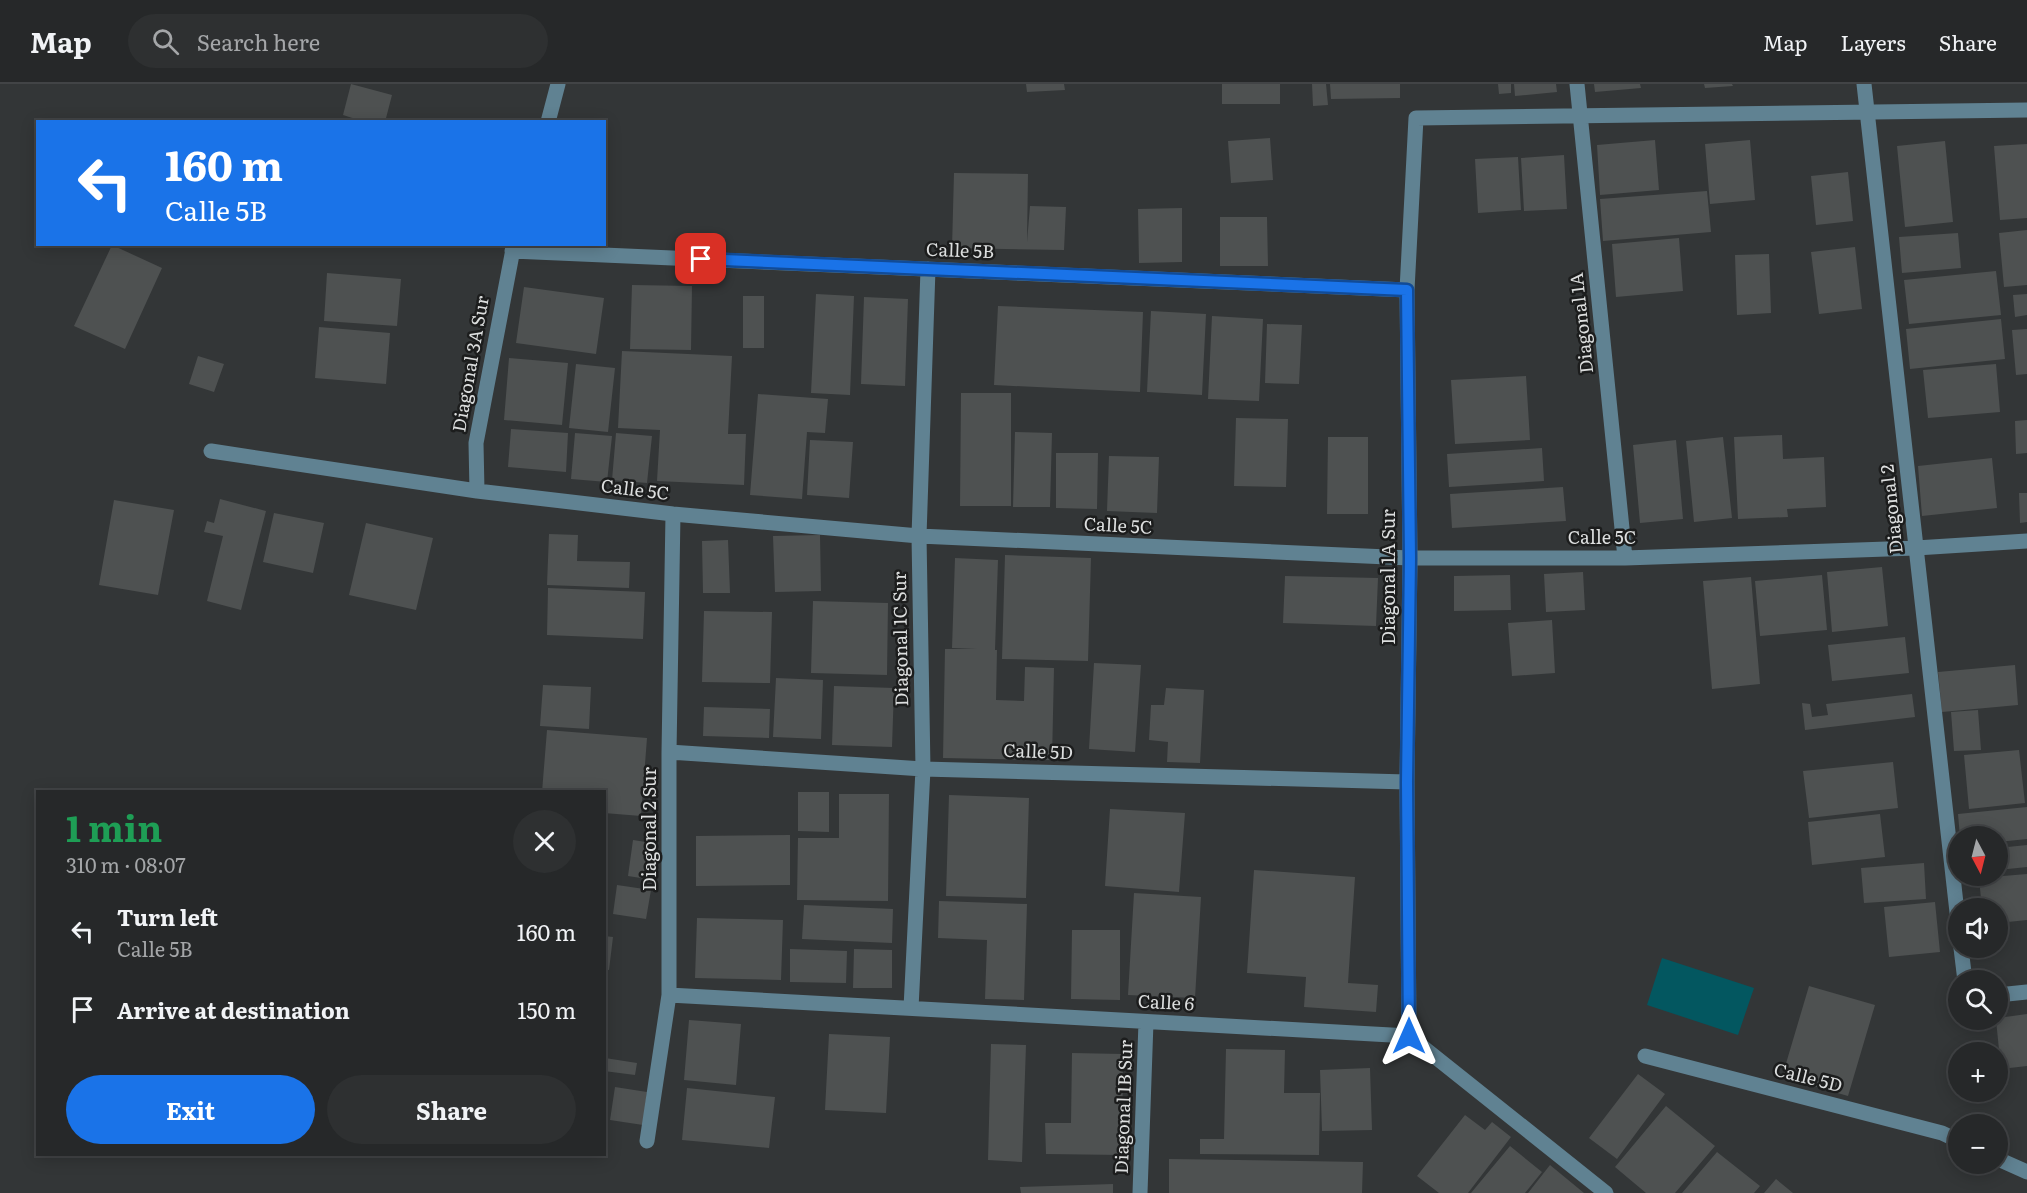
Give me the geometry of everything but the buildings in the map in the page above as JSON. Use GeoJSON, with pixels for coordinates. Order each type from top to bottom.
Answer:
{"type":"FeatureCollection","features":[{"type":"Feature","properties":{"kind":"street"},"geometry":{"type":"LineString","coordinates":[[549,120],[558,84]]}},
{"type":"Feature","properties":{"kind":"street","name":"Diagonal 1A"},"geometry":{"type":"LineString","coordinates":[[1577,84],[1625,558]]}},
{"type":"Feature","properties":{"kind":"street","name":"Diagonal 2"},"geometry":{"type":"LineString","coordinates":[[1864,84],[1955,898]]}},
{"type":"Feature","properties":{"kind":"street"},"geometry":{"type":"LineString","coordinates":[[1580,116],[2027,111]]}},
{"type":"Feature","properties":{"kind":"street","name":"Diagonal 1A Sur"},"geometry":{"type":"LineString","coordinates":[[1409,1036],[1407,782],[1410,558],[1407,290],[1416,118],[1580,116]]}},
{"type":"Feature","properties":{"kind":"street","name":"Calle 5B"},"geometry":{"type":"LineString","coordinates":[[513,248],[1407,290]]}},
{"type":"Feature","properties":{"kind":"street","name":"Diagonal 3A Sur"},"geometry":{"type":"LineString","coordinates":[[477,491],[476,443],[513,248]]}},
{"type":"Feature","properties":{"kind":"street","name":"Diagonal 1C Sur"},"geometry":{"type":"LineString","coordinates":[[911,1008],[922,769],[920,536],[928,269]]}},
{"type":"Feature","properties":{"kind":"street","name":"Calle 5C"},"geometry":{"type":"LineString","coordinates":[[212,452],[477,491],[673,514],[920,536],[1410,558],[1625,558],[1916,548],[2027,541]]}},
{"type":"Feature","properties":{"kind":"street","name":"Diagonal 2 Sur"},"geometry":{"type":"LineString","coordinates":[[647,1141],[669,995],[669,752],[673,514]]}},
{"type":"Feature","properties":{"kind":"street","name":"Calle 5D"},"geometry":{"type":"LineString","coordinates":[[669,752],[922,769],[1407,782]]}},
{"type":"Feature","properties":{"kind":"street"},"geometry":{"type":"LineString","coordinates":[[2008,993],[2027,992]]}},
{"type":"Feature","properties":{"kind":"street","name":"Calle 6"},"geometry":{"type":"LineString","coordinates":[[669,995],[1409,1036]]}},
{"type":"Feature","properties":{"kind":"street","name":"Diagonal 1B Sur"},"geometry":{"type":"LineString","coordinates":[[1140,1193],[1146,1022]]}},
{"type":"Feature","properties":{"kind":"street"},"geometry":{"type":"LineString","coordinates":[[1409,1036],[1606,1193]]}},
{"type":"Feature","properties":{"kind":"street","name":"Calle 5D"},"geometry":{"type":"LineString","coordinates":[[1645,1056],[1948,1135]]}},
{"type":"Feature","properties":{"kind":"street"},"geometry":{"type":"LineString","coordinates":[[2008,1163],[2027,1172]]}},
{"type":"Feature","properties":{"kind":"shaded area"},"geometry":{"type":"Polygon","coordinates":[[[1662,958],[1754,988],[1738,1035],[1647,1005],[1662,958]]]}},
{"type":"Feature","properties":{"kind":"route"},"geometry":{"type":"LineString","coordinates":[[701,259],[1407,290],[1410,558],[1407,782],[1409,1036]]}}]}
